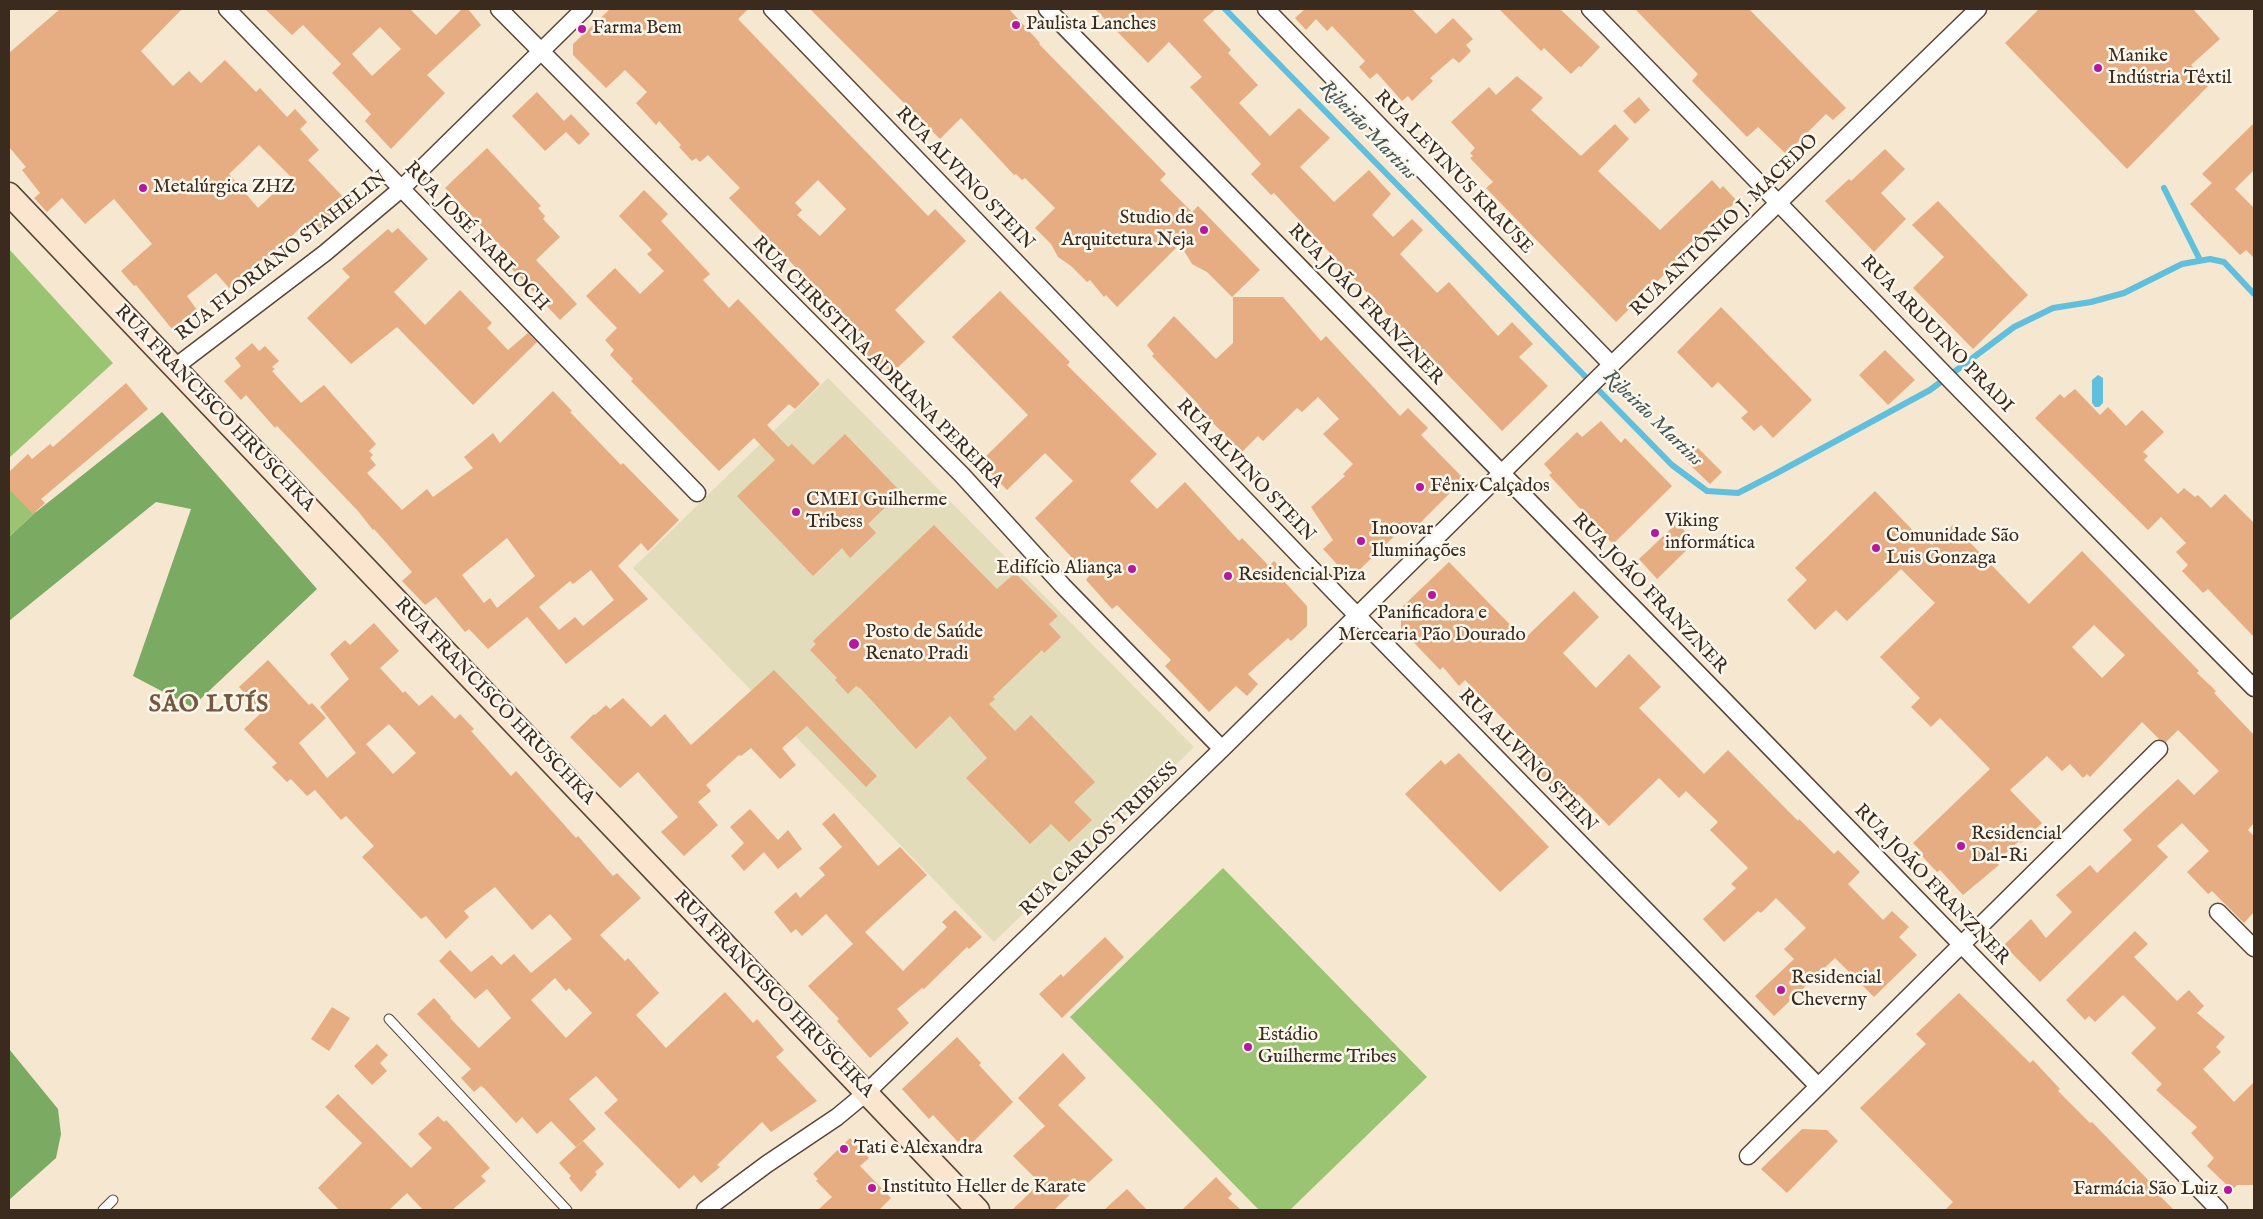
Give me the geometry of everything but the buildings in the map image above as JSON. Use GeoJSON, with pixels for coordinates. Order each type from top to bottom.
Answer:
{"type":"FeatureCollection","features":[{"type":"Feature","properties":{"kind":"main road","name":"RUA FRANCISCO HRUSCHKA"},"geometry":{"type":"LineString","coordinates":[[9,194],[978,1210]]}},
{"type":"Feature","properties":{"kind":"street","name":"RUA JOSÉ NARLOCH"},"geometry":{"type":"LineString","coordinates":[[227,9],[697,493]]}},
{"type":"Feature","properties":{"kind":"street","name":"RUA CHRISTINA ADRIANA PEREIRA"},"geometry":{"type":"LineString","coordinates":[[499,9],[962,474],[1063,586],[1222,749]]}},
{"type":"Feature","properties":{"kind":"street","name":"RUA FLORIANO STAHELIN"},"geometry":{"type":"LineString","coordinates":[[175,367],[325,253],[401,189],[584,9]]}},
{"type":"Feature","properties":{"kind":"street","name":"RUA ALVINO STEIN"},"geometry":{"type":"LineString","coordinates":[[772,9],[1357,616],[1818,1086]]}},
{"type":"Feature","properties":{"kind":"street","name":"RUA JOÃO FRANZNER"},"geometry":{"type":"LineString","coordinates":[[1047,9],[1720,696],[1960,946],[2219,1210]]}},
{"type":"Feature","properties":{"kind":"street","name":"RUA LEVINUS KRAUSE"},"geometry":{"type":"LineString","coordinates":[[1266,9],[1607,370]]}},
{"type":"Feature","properties":{"kind":"street","name":"RUA ARDUINO PRADI"},"geometry":{"type":"LineString","coordinates":[[1590,9],[1931,361],[2254,688]]}},
{"type":"Feature","properties":{"kind":"street","name":"RUA ANTÔNIO J. MACEDO"},"geometry":{"type":"LineString","coordinates":[[1502,474],[1584,391],[1978,9]]}},
{"type":"Feature","properties":{"kind":"street","name":"RUA CARLOS TRIBESS"},"geometry":{"type":"LineString","coordinates":[[705,1210],[767,1164],[837,1117],[866,1092],[1222,749],[1502,474]]}},
{"type":"Feature","properties":{"kind":"street"},"geometry":{"type":"LineString","coordinates":[[1748,1156],[2159,749]]}},
{"type":"Feature","properties":{"kind":"street"},"geometry":{"type":"LineString","coordinates":[[2218,912],[2254,948]]}},
{"type":"Feature","properties":{"kind":"lane"},"geometry":{"type":"LineString","coordinates":[[389,1019],[567,1210]]}},
{"type":"Feature","properties":{"kind":"lane"},"geometry":{"type":"LineString","coordinates":[[102,1210],[113,1200]]}},
{"type":"Feature","properties":{"kind":"shaded area"},"geometry":{"type":"Polygon","coordinates":[[[828,378],[1194,747],[994,942],[633,568],[828,378]]]}},
{"type":"Feature","properties":{"kind":"green space"},"geometry":{"type":"Polygon","coordinates":[[[9,249],[113,363],[9,458],[9,249]]]}},
{"type":"Feature","properties":{"kind":"green space"},"geometry":{"type":"Polygon","coordinates":[[[162,412],[317,589],[192,707],[133,676],[191,509],[156,502],[9,621],[9,537],[36,512],[162,412]]]}},
{"type":"Feature","properties":{"kind":"green space"},"geometry":{"type":"Polygon","coordinates":[[[9,483],[36,512],[9,537],[9,483]]]}},
{"type":"Feature","properties":{"kind":"green space","name":"Estádio Guilherme Tribes"},"geometry":{"type":"Polygon","coordinates":[[[1223,868],[1427,1077],[1290,1210],[1259,1210],[1070,1017],[1223,868]]]}},
{"type":"Feature","properties":{"kind":"green space"},"geometry":{"type":"Polygon","coordinates":[[[9,1049],[58,1109],[61,1134],[56,1158],[9,1200],[9,1049]]]}},
{"type":"Feature","properties":{"kind":"water"},"geometry":{"type":"Polygon","coordinates":[[[2098,375],[2103,378],[2103,403],[2099,407],[2095,407],[2092,403],[2092,380],[2098,375]]]}},
{"type":"Feature","properties":{"kind":"waterway","name":"Ribeirão Martins"},"geometry":{"type":"LineString","coordinates":[[1225,9],[1672,465],[1707,491],[1738,493],[1775,474],[1930,390],[2014,327],[2053,308],[2091,302],[2124,293],[2182,264],[2210,259],[2224,262],[2254,294]]}},
{"type":"Feature","properties":{"kind":"waterway"},"geometry":{"type":"LineString","coordinates":[[2164,188],[2200,260]]}},
{"type":"Feature","properties":{"kind":"place","name":"Paulista Lanches"},"geometry":{"type":"Point","coordinates":[1016,25]}},
{"type":"Feature","properties":{"kind":"place","name":"Farma Bem"},"geometry":{"type":"Point","coordinates":[582,29]}},
{"type":"Feature","properties":{"kind":"place","name":"Manike Indústria Têxtil"},"geometry":{"type":"Point","coordinates":[2098,68]}},
{"type":"Feature","properties":{"kind":"place","name":"Metalúrgica ZHZ"},"geometry":{"type":"Point","coordinates":[143,188]}},
{"type":"Feature","properties":{"kind":"place","name":"Studio de Arquitetura Neja"},"geometry":{"type":"Point","coordinates":[1204,230]}},
{"type":"Feature","properties":{"kind":"place","name":"Fênix Calçados"},"geometry":{"type":"Point","coordinates":[1420,487]}},
{"type":"Feature","properties":{"kind":"place","name":"CMEI Guilherme Tribess"},"geometry":{"type":"Point","coordinates":[796,512]}},
{"type":"Feature","properties":{"kind":"place","name":"Viking informática"},"geometry":{"type":"Point","coordinates":[1655,533]}},
{"type":"Feature","properties":{"kind":"place","name":"Inoovar Iluminações"},"geometry":{"type":"Point","coordinates":[1361,541]}},
{"type":"Feature","properties":{"kind":"place","name":"Comunidade São Luis Gonzaga"},"geometry":{"type":"Point","coordinates":[1876,548]}},
{"type":"Feature","properties":{"kind":"place","name":"Edifício Aliança"},"geometry":{"type":"Point","coordinates":[1132,569]}},
{"type":"Feature","properties":{"kind":"place","name":"Residencial Piza"},"geometry":{"type":"Point","coordinates":[1228,576]}},
{"type":"Feature","properties":{"kind":"place","name":"Panificadora e Mercearia Pão Dourado"},"geometry":{"type":"Point","coordinates":[1432,595]}},
{"type":"Feature","properties":{"kind":"place","name":"Posto de Saúde Renato Pradi"},"geometry":{"type":"Point","coordinates":[854,644]}},
{"type":"Feature","properties":{"kind":"place","name":"Residencial Dal-Ri"},"geometry":{"type":"Point","coordinates":[1961,846]}},
{"type":"Feature","properties":{"kind":"place","name":"Residencial Cheverny"},"geometry":{"type":"Point","coordinates":[1781,990]}},
{"type":"Feature","properties":{"kind":"place","name":"Estádio Guilherme Tribes"},"geometry":{"type":"Point","coordinates":[1248,1047]}},
{"type":"Feature","properties":{"kind":"place","name":"Tati e Alexandra"},"geometry":{"type":"Point","coordinates":[844,1149]}},
{"type":"Feature","properties":{"kind":"place","name":"Instituto Heller de Karate"},"geometry":{"type":"Point","coordinates":[872,1188]}},
{"type":"Feature","properties":{"kind":"place","name":"Farmácia São Luiz"},"geometry":{"type":"Point","coordinates":[2228,1190]}},
{"type":"Feature","properties":{"kind":"district","name":"SÃO LUÍS"},"geometry":{"type":"Point","coordinates":[209,706]}}]}
